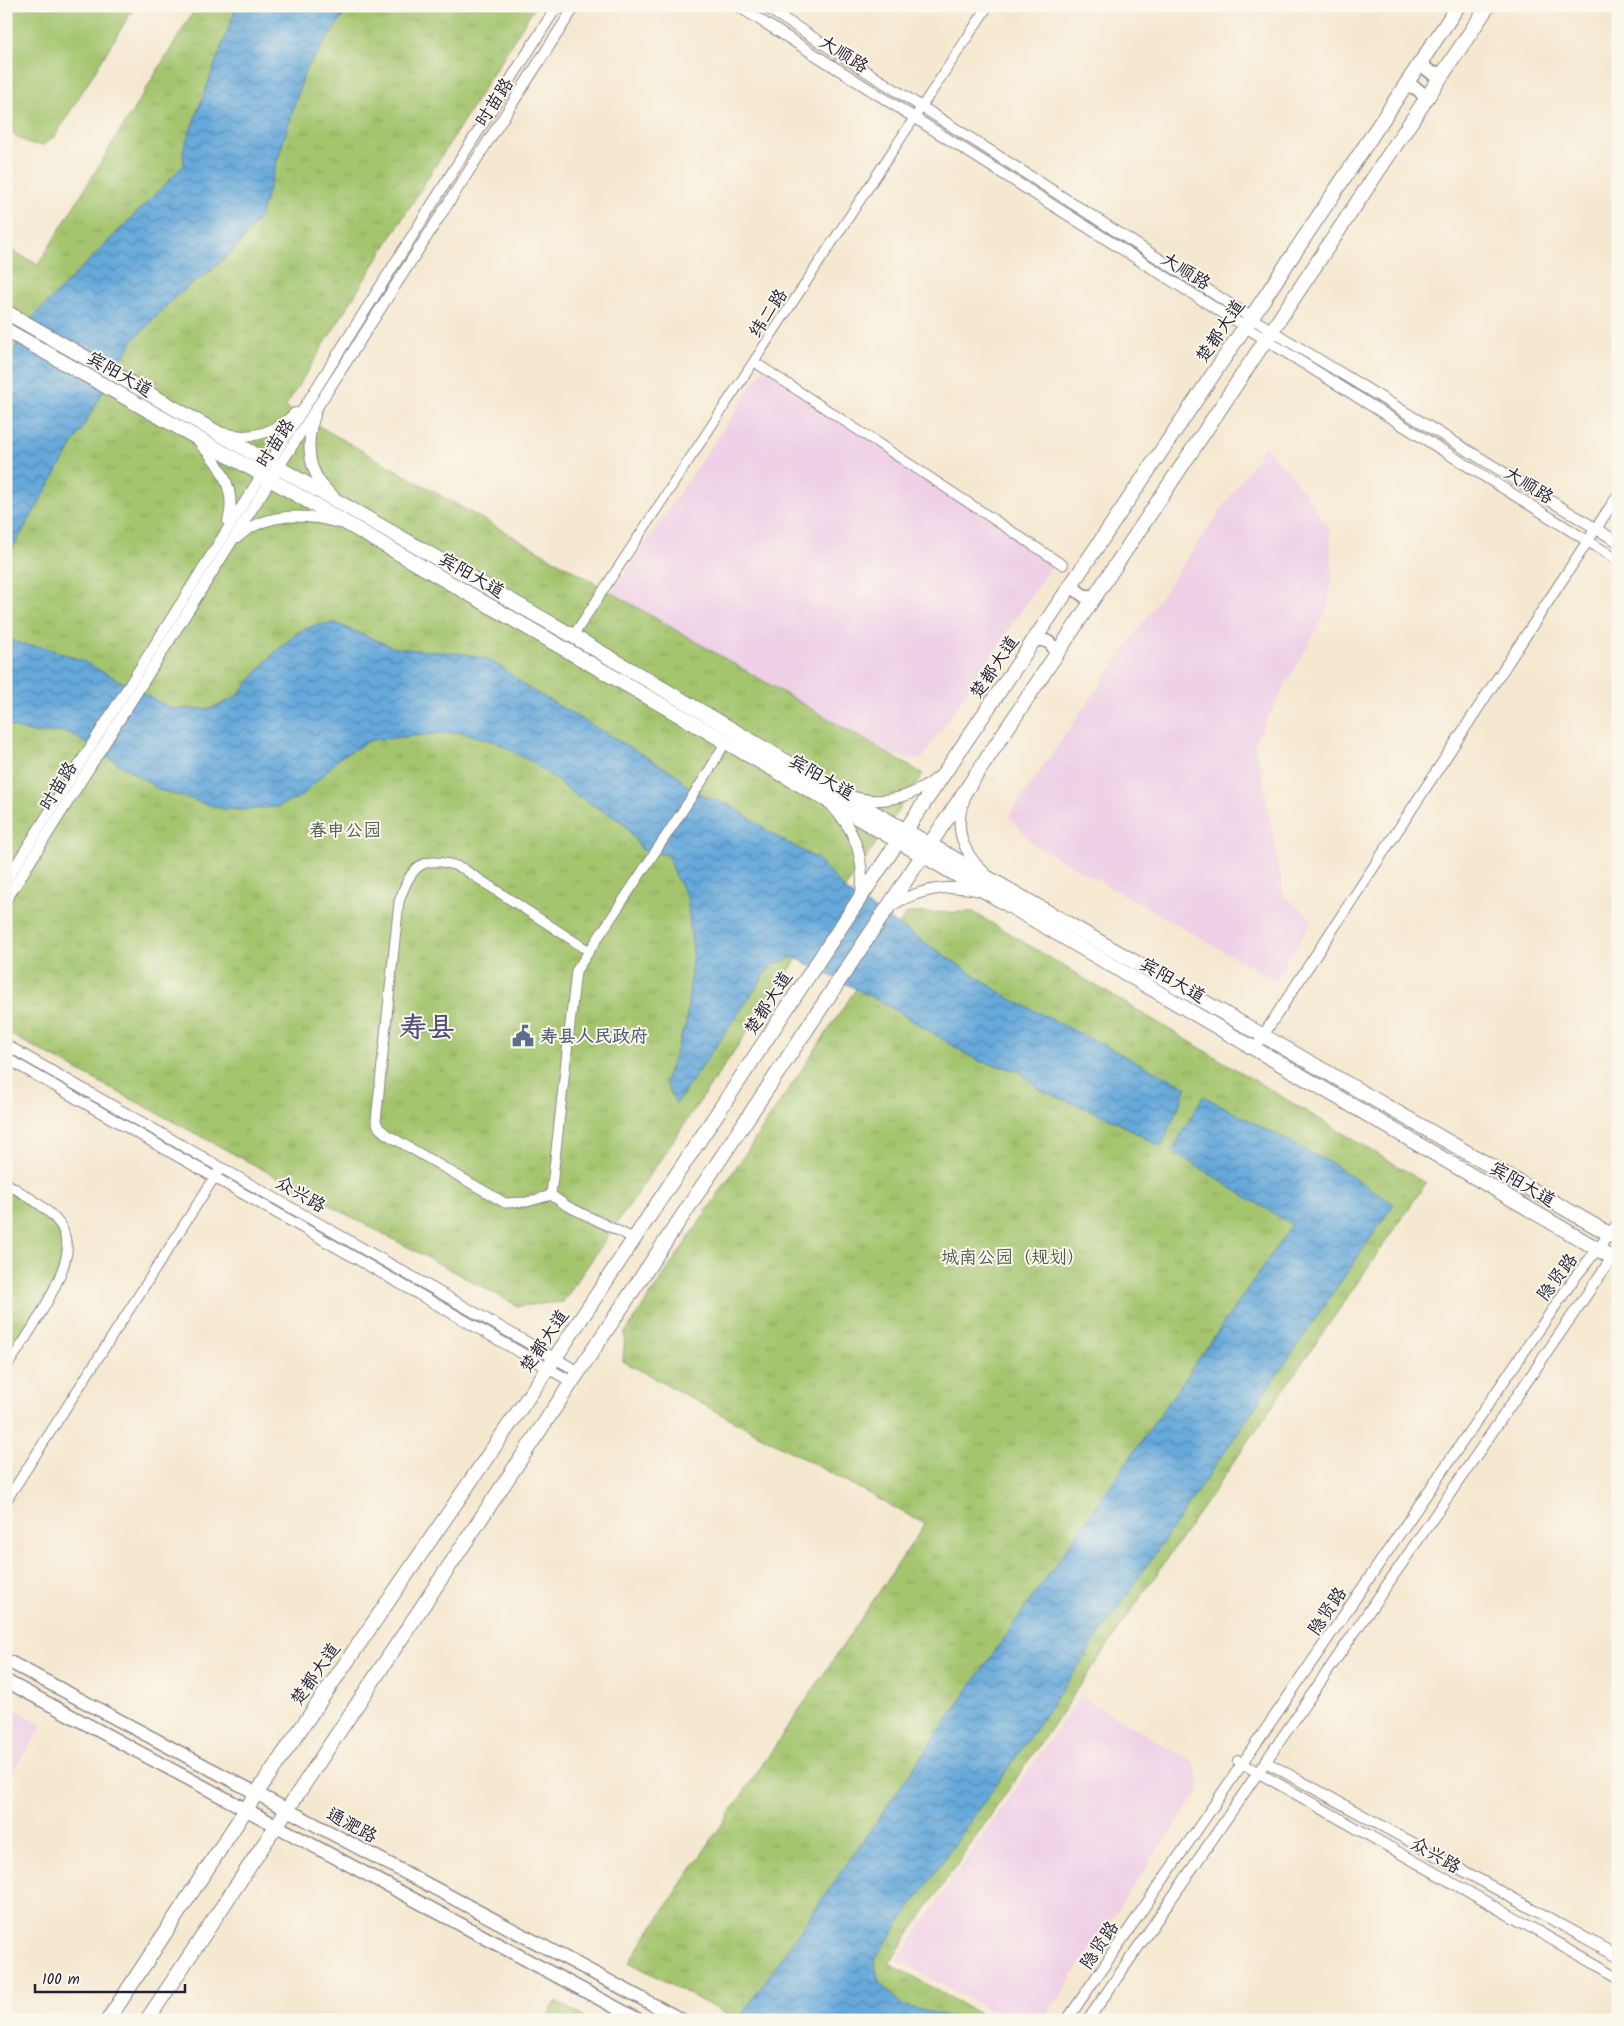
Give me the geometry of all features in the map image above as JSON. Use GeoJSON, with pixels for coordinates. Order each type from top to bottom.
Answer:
{"type":"FeatureCollection","features":[{"type":"Feature","properties":{"kind":"main road","name":"楚都大道"},"geometry":{"type":"LineString","coordinates":[[108,2020],[256,1794],[556,1358],[803,984],[1251,318],[1458,6]]}},
{"type":"Feature","properties":{"kind":"main road"},"geometry":{"type":"LineString","coordinates":[[147,2020],[1488,6]]}},
{"type":"Feature","properties":{"kind":"main road"},"geometry":{"type":"LineString","coordinates":[[1424,57],[1424,67],[1434,74],[1444,72]]}},
{"type":"Feature","properties":{"kind":"main road"},"geometry":{"type":"LineString","coordinates":[[1405,87],[1413,86],[1422,92],[1425,100]]}},
{"type":"Feature","properties":{"kind":"main road","name":"宾阳大道"},"geometry":{"type":"LineString","coordinates":[[6,312],[202,424],[351,526],[827,802],[902,837],[930,845],[991,887],[1254,1049],[1598,1249],[1616,1256]]}},
{"type":"Feature","properties":{"kind":"main road","name":"宾阳大道"},"geometry":{"type":"LineString","coordinates":[[6,330],[191,435],[351,510],[573,636],[838,792],[902,837],[923,857],[991,887],[1615,1232]]}},
{"type":"Feature","properties":{"kind":"main road"},"geometry":{"type":"LineString","coordinates":[[1074,582],[1075,589],[1084,596],[1095,596]]}},
{"type":"Feature","properties":{"kind":"main road"},"geometry":{"type":"LineString","coordinates":[[1035,640],[1044,639],[1053,645],[1057,654]]}},
{"type":"Feature","properties":{"kind":"main road","name":"通淝路"},"geometry":{"type":"LineString","coordinates":[[6,1660],[682,2020]]}},
{"type":"Feature","properties":{"kind":"main road","name":"通淝路"},"geometry":{"type":"LineString","coordinates":[[6,1681],[639,2020]]}},
{"type":"Feature","properties":{"kind":"street","name":"时苗路"},"geometry":{"type":"LineString","coordinates":[[138,679],[229,544],[311,395],[556,6]]}},
{"type":"Feature","properties":{"kind":"street","name":"时苗路"},"geometry":{"type":"LineString","coordinates":[[6,900],[222,536],[320,402],[575,6]]}},
{"type":"Feature","properties":{"kind":"street","name":"大顺路"},"geometry":{"type":"LineString","coordinates":[[738,6],[1618,560]]}},
{"type":"Feature","properties":{"kind":"street","name":"大顺路"},"geometry":{"type":"LineString","coordinates":[[764,6],[1251,318],[1618,542]]}},
{"type":"Feature","properties":{"kind":"street","name":"纬二路"},"geometry":{"type":"LineString","coordinates":[[573,636],[988,6]]}},
{"type":"Feature","properties":{"kind":"street"},"geometry":{"type":"LineString","coordinates":[[759,365],[1063,565]]}},
{"type":"Feature","properties":{"kind":"street"},"geometry":{"type":"LineString","coordinates":[[202,424],[233,436],[249,436],[267,432],[287,422],[311,395]]}},
{"type":"Feature","properties":{"kind":"street"},"geometry":{"type":"LineString","coordinates":[[320,402],[310,434],[308,454],[316,476],[329,492],[351,510]]}},
{"type":"Feature","properties":{"kind":"street"},"geometry":{"type":"LineString","coordinates":[[191,435],[212,455],[222,471],[228,489],[231,507],[222,536]]}},
{"type":"Feature","properties":{"kind":"street"},"geometry":{"type":"LineString","coordinates":[[1254,1049],[1618,495]]}},
{"type":"Feature","properties":{"kind":"street"},"geometry":{"type":"LineString","coordinates":[[229,544],[243,532],[258,523],[278,517],[317,517],[351,526]]}},
{"type":"Feature","properties":{"kind":"street"},"geometry":{"type":"LineString","coordinates":[[551,1195],[576,971],[707,774],[725,743]]}},
{"type":"Feature","properties":{"kind":"street","name":"时苗路"},"geometry":{"type":"LineString","coordinates":[[6,881],[84,766]]}},
{"type":"Feature","properties":{"kind":"street"},"geometry":{"type":"LineString","coordinates":[[838,792],[873,800],[892,799],[930,784],[947,770]]}},
{"type":"Feature","properties":{"kind":"street"},"geometry":{"type":"LineString","coordinates":[[886,910],[905,897],[932,890],[991,887],[980,868],[964,848],[959,831],[962,804],[971,783]]}},
{"type":"Feature","properties":{"kind":"street"},"geometry":{"type":"LineString","coordinates":[[827,802],[853,832],[861,861],[860,899]]}},
{"type":"Feature","properties":{"kind":"street"},"geometry":{"type":"LineString","coordinates":[[551,1195],[528,1202],[505,1204],[379,1128],[376,1121],[399,902],[411,873],[420,863],[432,860],[446,862],[462,868],[589,951]]}},
{"type":"Feature","properties":{"kind":"street","name":"众兴路"},"geometry":{"type":"LineString","coordinates":[[6,1045],[556,1358],[575,1377]]}},
{"type":"Feature","properties":{"kind":"street","name":"众兴路"},"geometry":{"type":"LineString","coordinates":[[6,1058],[214,1178],[575,1377]]}},
{"type":"Feature","properties":{"kind":"street"},"geometry":{"type":"LineString","coordinates":[[6,1500],[221,1167]]}},
{"type":"Feature","properties":{"kind":"street"},"geometry":{"type":"LineString","coordinates":[[6,1183],[40,1204],[62,1227],[67,1250],[60,1278],[23,1344],[6,1368]]}},
{"type":"Feature","properties":{"kind":"street"},"geometry":{"type":"LineString","coordinates":[[551,1195],[567,1206],[635,1239]]}},
{"type":"Feature","properties":{"kind":"street","name":"隐贤路"},"geometry":{"type":"LineString","coordinates":[[1067,2020],[1240,1762],[1573,1280],[1598,1249],[1615,1232]]}},
{"type":"Feature","properties":{"kind":"street","name":"隐贤路"},"geometry":{"type":"LineString","coordinates":[[1088,2020],[1616,1256]]}},
{"type":"Feature","properties":{"kind":"street","name":"众兴路"},"geometry":{"type":"LineString","coordinates":[[1240,1762],[1618,1977]]}},
{"type":"Feature","properties":{"kind":"street","name":"众兴路"},"geometry":{"type":"LineString","coordinates":[[1266,1762],[1618,1956]]}},
{"type":"Feature","properties":{"kind":"shaded area"},"geometry":{"type":"Polygon","coordinates":[[[764,368],[1054,562],[921,760],[859,749],[605,603],[764,368]]]}},
{"type":"Feature","properties":{"kind":"shaded area"},"geometry":{"type":"Polygon","coordinates":[[[1265,446],[1296,481],[1330,530],[1332,578],[1327,610],[1254,743],[1262,774],[1284,896],[1313,920],[1275,980],[1033,844],[1009,816],[1265,446]]]}},
{"type":"Feature","properties":{"kind":"shaded area"},"geometry":{"type":"Polygon","coordinates":[[[1080,1696],[1195,1763],[1200,1789],[1043,2020],[1007,2020],[897,1960],[1080,1696]]]}},
{"type":"Feature","properties":{"kind":"shaded area"},"geometry":{"type":"Polygon","coordinates":[[[6,1705],[39,1722],[41,1728],[6,1782],[6,1705]]]}},
{"type":"Feature","properties":{"kind":"green space"},"geometry":{"type":"Polygon","coordinates":[[[6,6],[135,6],[55,136],[43,145],[29,144],[6,129],[6,6]]]}},
{"type":"Feature","properties":{"kind":"green space","name":"春申公园"},"geometry":{"type":"Polygon","coordinates":[[[197,6],[535,6],[285,407],[595,583],[923,774],[563,1302],[518,1306],[6,1032],[6,247],[38,265],[197,6]]]}},
{"type":"Feature","properties":{"kind":"green space","name":"城南公园（规划）"},"geometry":{"type":"Polygon","coordinates":[[[973,912],[1426,1183],[889,1963],[990,2020],[737,2020],[629,1962],[925,1524],[623,1361],[625,1333],[907,913],[973,912]]]}},
{"type":"Feature","properties":{"kind":"green space"},"geometry":{"type":"Polygon","coordinates":[[[6,1187],[43,1213],[56,1225],[61,1235],[63,1251],[61,1265],[49,1294],[6,1364],[6,1187]]]}},
{"type":"Feature","properties":{"kind":"green space"},"geometry":{"type":"Polygon","coordinates":[[[556,2002],[589,2020],[545,2020],[556,2002]]]}},
{"type":"Feature","properties":{"kind":"water"},"geometry":{"type":"Polygon","coordinates":[[[237,6],[350,6],[305,71],[261,214],[239,245],[214,268],[177,295],[132,342],[6,560],[6,368],[27,323],[184,165],[183,150],[237,6]]]}},
{"type":"Feature","properties":{"kind":"water"},"geometry":{"type":"Polygon","coordinates":[[[335,623],[395,648],[466,654],[488,660],[504,669],[525,686],[677,775],[683,783],[708,798],[729,804],[777,837],[816,858],[846,891],[1011,999],[1187,1087],[1161,1147],[1107,1117],[1040,1090],[1019,1071],[978,1061],[887,1005],[794,957],[772,965],[676,1104],[665,1082],[686,1023],[693,952],[687,897],[674,874],[668,855],[642,850],[624,823],[574,794],[535,764],[496,742],[458,732],[371,740],[341,757],[302,796],[277,807],[243,810],[223,809],[160,790],[71,734],[61,732],[37,734],[6,725],[6,638],[25,645],[44,647],[81,660],[172,709],[210,709],[236,697],[272,655],[298,632],[316,625],[335,623]]]}},
{"type":"Feature","properties":{"kind":"water"},"geometry":{"type":"Polygon","coordinates":[[[1203,1096],[1334,1165],[1394,1204],[1029,1738],[874,1960],[879,1982],[903,2006],[965,2020],[738,2020],[1292,1225],[1172,1151],[1203,1096]]]}},
{"type":"Feature","properties":{"kind":"place","name":"寿县人民政府"},"geometry":{"type":"Point","coordinates":[523,1036]}},
{"type":"Feature","properties":{"kind":"district","name":"寿县"},"geometry":{"type":"Point","coordinates":[427,1026]}}]}
